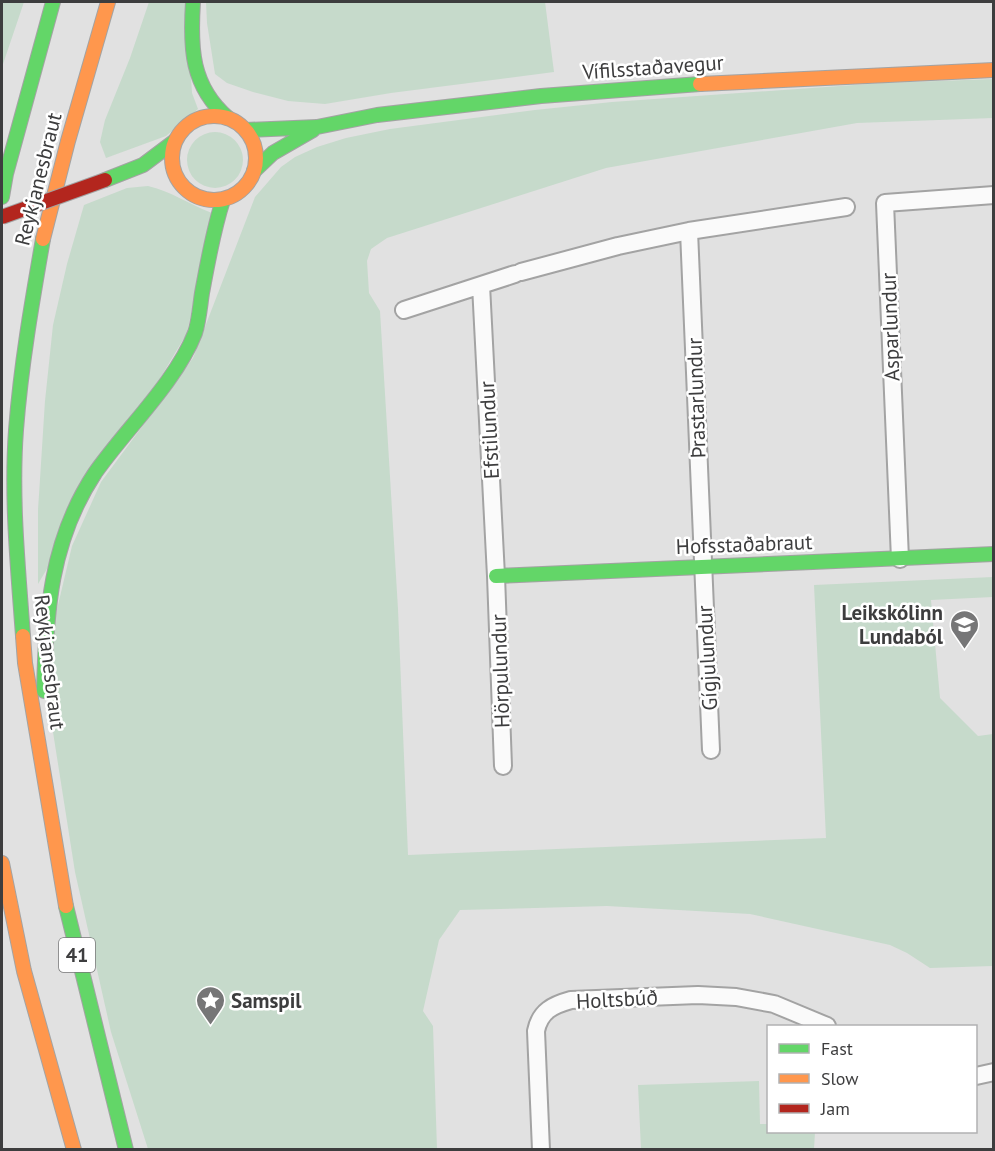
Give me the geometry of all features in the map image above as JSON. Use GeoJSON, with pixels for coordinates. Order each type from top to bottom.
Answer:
{"type":"FeatureCollection","features":[{"type":"Feature","properties":{"kind":"main road","name":"Reykjanesbraut"},"geometry":{"type":"LineString","coordinates":[[2,197],[4,179],[53,2]]}},
{"type":"Feature","properties":{"kind":"main road","name":"Reykjanesbraut"},"geometry":{"type":"LineString","coordinates":[[108,2],[71,130],[43,239],[26,337],[16,431],[15,526],[25,663],[67,910],[105,1074],[126,1149]]}},
{"type":"Feature","properties":{"kind":"main road"},"geometry":{"type":"LineString","coordinates":[[193,2],[192,41],[196,73],[210,102],[246,130],[255,149],[255,171]]}},
{"type":"Feature","properties":{"kind":"main road","name":"Vífilsstaðavegur"},"geometry":{"type":"LineString","coordinates":[[246,130],[317,127],[377,116],[541,96],[755,80],[993,70]]}},
{"type":"Feature","properties":{"kind":"main road"},"geometry":{"type":"LineString","coordinates":[[2,217],[128,173],[156,158],[175,141],[182,131],[203,117],[228,118]]}},
{"type":"Feature","properties":{"kind":"main road","name":"Vífilsstaðavegur"},"geometry":{"type":"LineString","coordinates":[[223,200],[243,189],[255,171],[273,153],[317,127]]}},
{"type":"Feature","properties":{"kind":"main road"},"geometry":{"type":"LineString","coordinates":[[42,757],[48,603],[61,546],[75,512],[95,474],[178,366],[195,332],[213,230],[223,200],[198,197],[179,182],[173,169],[172,155],[175,141]]}},
{"type":"Feature","properties":{"kind":"main road"},"geometry":{"type":"LineString","coordinates":[[128,173],[179,182]]}},
{"type":"Feature","properties":{"kind":"main road","name":"Hofsstaðabraut"},"geometry":{"type":"LineString","coordinates":[[496,576],[993,554]]}},
{"type":"Feature","properties":{"kind":"main road"},"geometry":{"type":"LineString","coordinates":[[2,863],[23,964],[74,1149]]}},
{"type":"Feature","properties":{"kind":"street","name":"Asparlundur"},"geometry":{"type":"LineString","coordinates":[[900,559],[885,203],[993,195]]}},
{"type":"Feature","properties":{"kind":"street"},"geometry":{"type":"LineString","coordinates":[[404,310],[481,285],[618,246],[689,231],[846,207]]}},
{"type":"Feature","properties":{"kind":"street","name":"Þrastarlundur"},"geometry":{"type":"LineString","coordinates":[[689,231],[703,566]]}},
{"type":"Feature","properties":{"kind":"street","name":"Efstilundur"},"geometry":{"type":"LineString","coordinates":[[481,285],[496,576]]}},
{"type":"Feature","properties":{"kind":"street","name":"Gígjulundur"},"geometry":{"type":"LineString","coordinates":[[703,566],[711,750]]}},
{"type":"Feature","properties":{"kind":"street","name":"Hörpulundur"},"geometry":{"type":"LineString","coordinates":[[496,576],[503,766]]}},
{"type":"Feature","properties":{"kind":"street","name":"Holtsbúð"},"geometry":{"type":"LineString","coordinates":[[541,1149],[536,1031],[539,1019],[553,1006],[571,1000],[717,995],[774,1004],[824,1025]]}},
{"type":"Feature","properties":{"kind":"street"},"geometry":{"type":"LineString","coordinates":[[977,1076],[993,1072]]}},
{"type":"Feature","properties":{"kind":"green space"},"geometry":{"type":"Polygon","coordinates":[[[2,2],[24,2],[2,67],[2,2]]]}},
{"type":"Feature","properties":{"kind":"green space"},"geometry":{"type":"Polygon","coordinates":[[[149,2],[186,2],[192,93],[198,109],[166,136],[106,158],[100,142],[105,120],[149,2]]]}},
{"type":"Feature","properties":{"kind":"green space"},"geometry":{"type":"Polygon","coordinates":[[[206,2],[545,2],[554,72],[325,104],[288,101],[227,83],[215,74],[206,2]]]}},
{"type":"Feature","properties":{"kind":"green space"},"geometry":{"type":"Polygon","coordinates":[[[993,79],[993,118],[857,123],[606,168],[387,238],[371,249],[367,261],[369,293],[380,311],[398,609],[408,855],[826,838],[814,585],[993,577],[993,597],[931,600],[940,698],[978,736],[993,734],[993,966],[930,968],[890,945],[750,914],[607,906],[460,910],[439,940],[423,1011],[433,1026],[437,1149],[148,1149],[111,1032],[75,872],[50,713],[54,622],[72,546],[101,482],[193,358],[255,197],[281,167],[295,157],[346,138],[390,129],[612,102],[883,83],[993,79]]]}},
{"type":"Feature","properties":{"kind":"green space"},"geometry":{"type":"Polygon","coordinates":[[[215,132],[226,134],[235,140],[241,149],[243,160],[241,171],[235,180],[226,186],[215,188],[204,186],[195,180],[189,171],[187,160],[189,149],[195,140],[204,134],[215,132]]]}},
{"type":"Feature","properties":{"kind":"green space"},"geometry":{"type":"Polygon","coordinates":[[[148,186],[165,191],[212,213],[187,333],[38,584],[38,510],[45,401],[53,325],[67,264],[84,205],[127,188],[148,186]]]}},
{"type":"Feature","properties":{"kind":"green space"},"geometry":{"type":"Polygon","coordinates":[[[759,1081],[760,1124],[767,1124],[767,1133],[815,1133],[814,1149],[641,1149],[638,1085],[759,1081]]]}},
{"type":"Feature","properties":{"kind":"traffic: fast"},"geometry":{"type":"LineString","coordinates":[[2,197],[6,174],[53,2]]}},
{"type":"Feature","properties":{"kind":"traffic: fast"},"geometry":{"type":"LineString","coordinates":[[193,2],[192,35],[195,65],[207,93],[228,118]]}},
{"type":"Feature","properties":{"kind":"traffic: fast"},"geometry":{"type":"LineString","coordinates":[[246,130],[317,127],[377,115],[541,96],[700,84]]}},
{"type":"Feature","properties":{"kind":"traffic: fast"},"geometry":{"type":"LineString","coordinates":[[254,171],[273,153],[313,130]]}},
{"type":"Feature","properties":{"kind":"traffic: fast"},"geometry":{"type":"LineString","coordinates":[[105,180],[143,165],[175,141]]}},
{"type":"Feature","properties":{"kind":"traffic: fast"},"geometry":{"type":"LineString","coordinates":[[44,691],[46,634],[53,578],[68,525],[95,473],[176,370],[195,333],[211,246],[223,200]]}},
{"type":"Feature","properties":{"kind":"traffic: fast"},"geometry":{"type":"LineString","coordinates":[[23,636],[16,533],[15,456],[24,358],[43,239]]}},
{"type":"Feature","properties":{"kind":"traffic: fast"},"geometry":{"type":"LineString","coordinates":[[496,576],[994,554]]}},
{"type":"Feature","properties":{"kind":"traffic: fast"},"geometry":{"type":"LineString","coordinates":[[66,906],[126,1150]]}},
{"type":"Feature","properties":{"kind":"traffic: slow"},"geometry":{"type":"LineString","coordinates":[[43,239],[68,141],[108,2]]}},
{"type":"Feature","properties":{"kind":"traffic: slow"},"geometry":{"type":"LineString","coordinates":[[700,84],[994,70]]}},
{"type":"Feature","properties":{"kind":"traffic: slow"},"geometry":{"type":"LineString","coordinates":[[214,116],[230,119],[244,128],[253,142],[256,158],[253,174],[244,188],[230,197],[214,200],[198,197],[184,188],[175,174],[172,158],[175,142],[184,128],[198,119],[214,116]]}},
{"type":"Feature","properties":{"kind":"traffic: slow"},"geometry":{"type":"LineString","coordinates":[[23,636],[25,663],[66,906]]}},
{"type":"Feature","properties":{"kind":"traffic: slow"},"geometry":{"type":"LineString","coordinates":[[2,863],[24,971],[74,1150]]}},
{"type":"Feature","properties":{"kind":"traffic: jam"},"geometry":{"type":"LineString","coordinates":[[2,217],[105,180]]}},
{"type":"Feature","properties":{"kind":"place","name":"Leikskólinn Lundaból"},"geometry":{"type":"Point","coordinates":[964,650]}},
{"type":"Feature","properties":{"kind":"place","name":"Samspil"},"geometry":{"type":"Point","coordinates":[210,1026]}}]}
